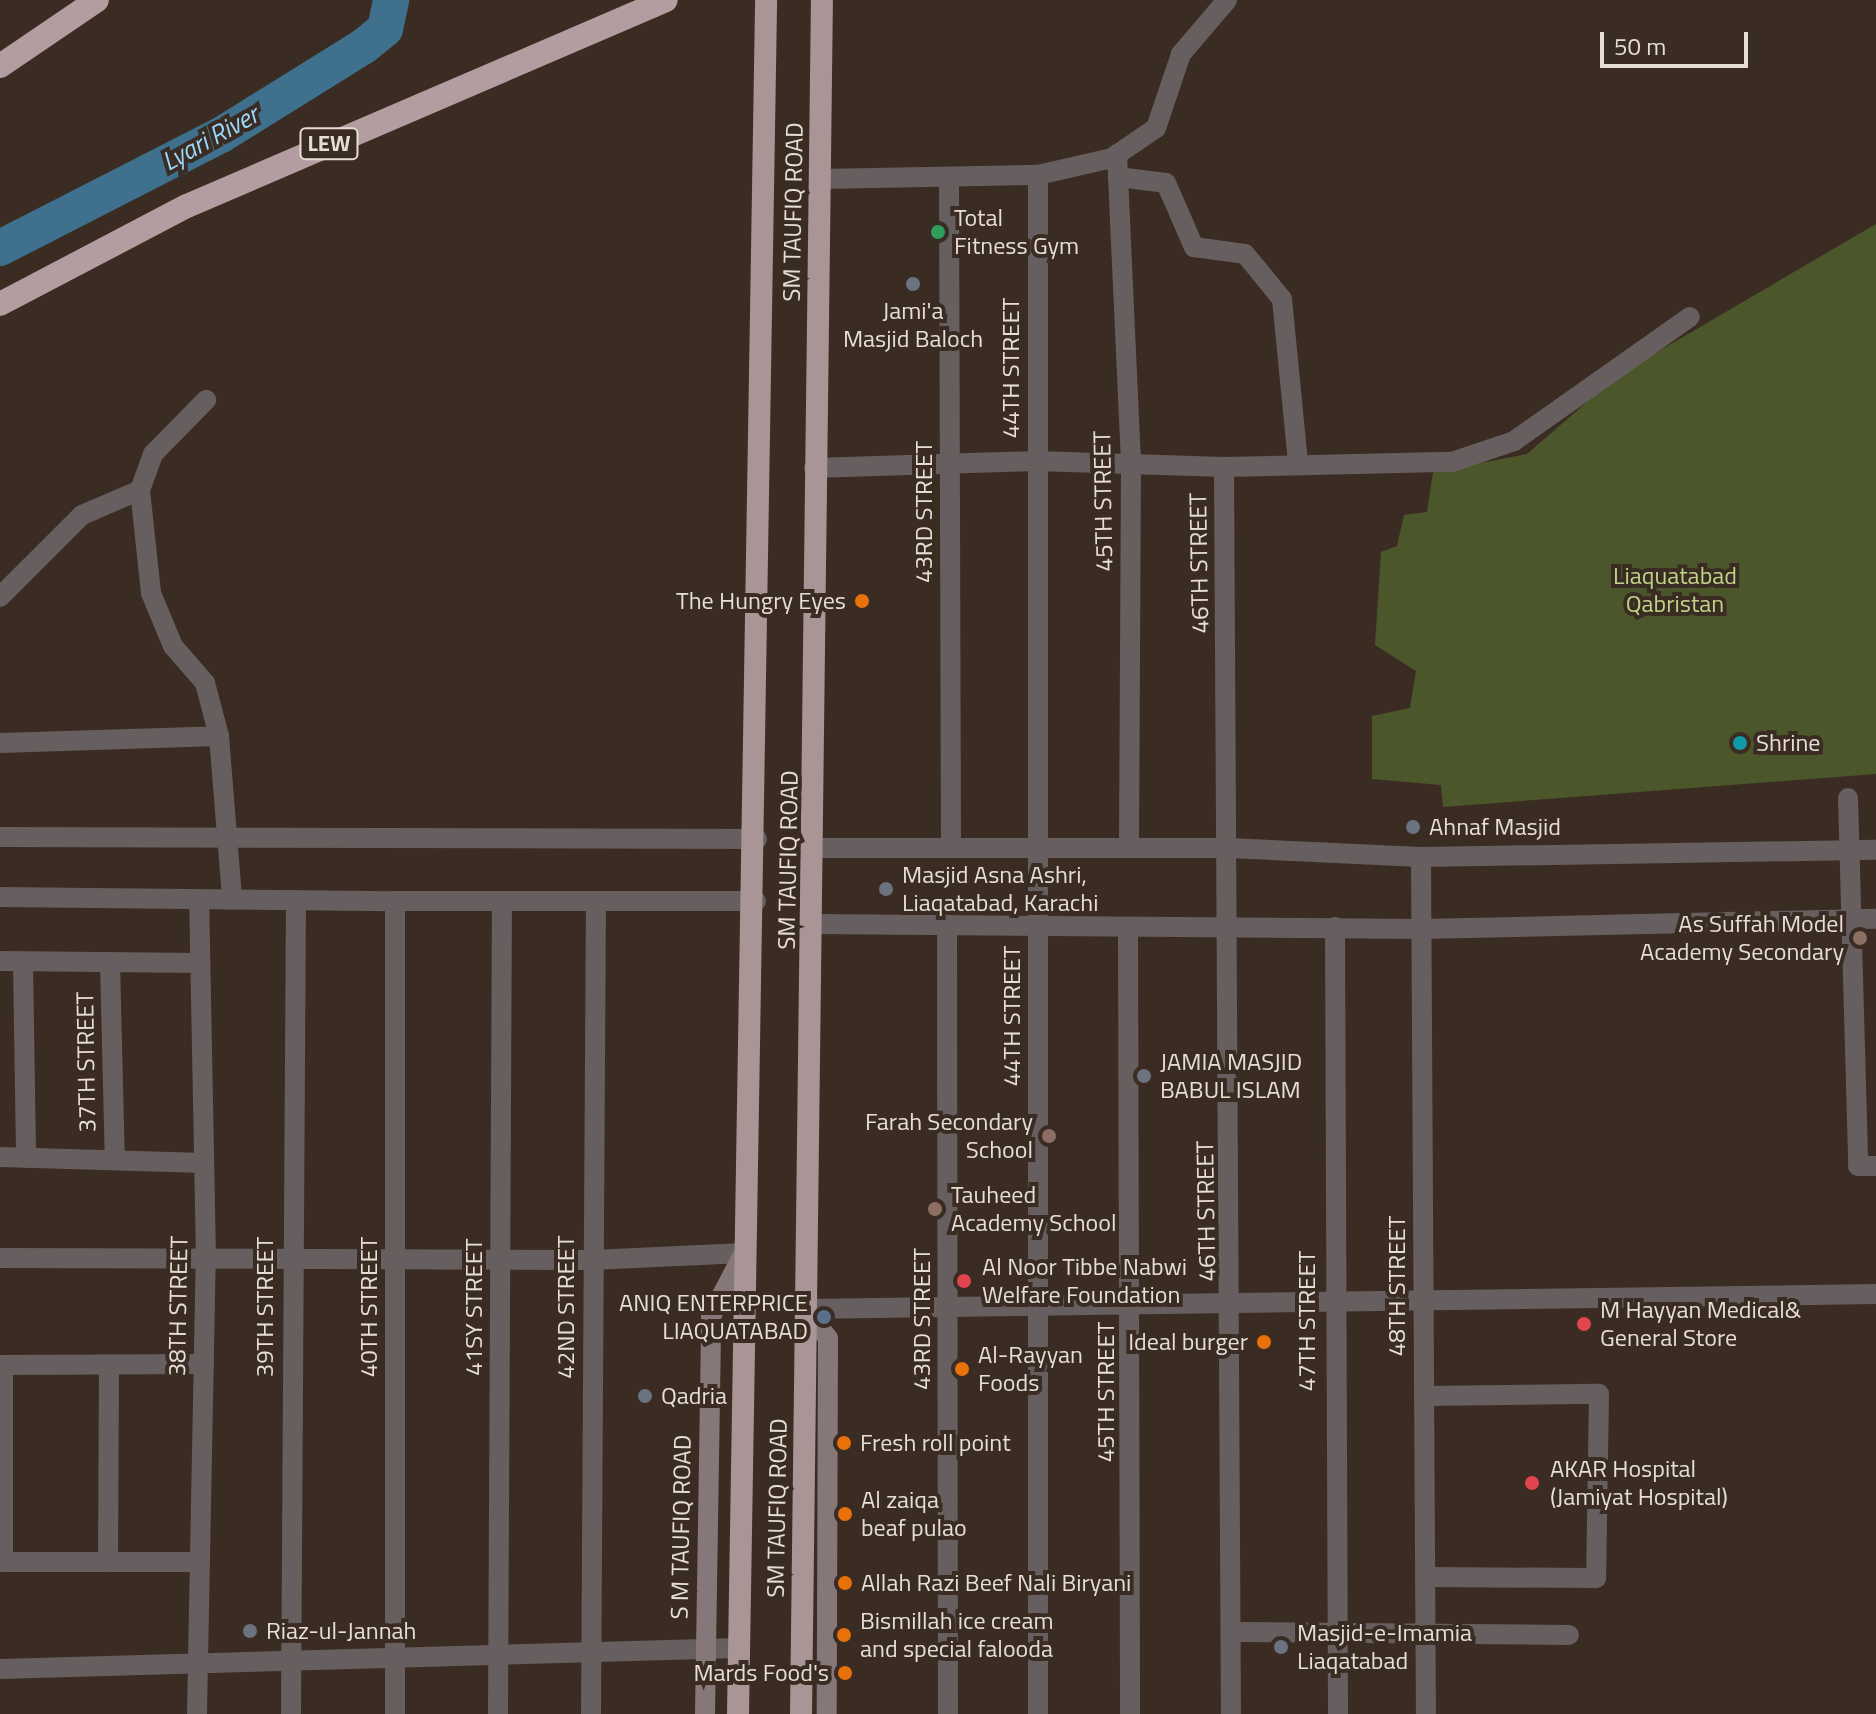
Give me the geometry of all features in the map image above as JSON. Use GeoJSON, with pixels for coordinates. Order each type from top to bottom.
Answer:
{"type":"FeatureCollection","features":[{"type":"Feature","properties":{"kind":"highway"},"geometry":{"type":"LineString","coordinates":[[0,66],[97,0]]}},
{"type":"Feature","properties":{"kind":"highway","name":"LEW"},"geometry":{"type":"LineString","coordinates":[[0,304],[187,206],[666,0]]}},
{"type":"Feature","properties":{"kind":"highway","name":"SM TAUFIQ ROAD"},"geometry":{"type":"LineString","coordinates":[[801,1714],[805,1309],[815,848],[814,468],[822,3]]}},
{"type":"Feature","properties":{"kind":"highway"},"geometry":{"type":"LineString","coordinates":[[738,1714],[744,1253],[756,901],[766,6]]}},
{"type":"Feature","properties":{"kind":"main road","name":"S M TAUFIQ ROAD"},"geometry":{"type":"LineString","coordinates":[[705,1714],[711,1316],[744,1253]]}},
{"type":"Feature","properties":{"kind":"main road"},"geometry":{"type":"LineString","coordinates":[[805,1309],[828,1338],[827,1714]]}},
{"type":"Feature","properties":{"kind":"street"},"geometry":{"type":"LineString","coordinates":[[821,179],[1038,175],[1117,154],[1156,128],[1181,54],[1227,0]]}},
{"type":"Feature","properties":{"kind":"street","name":"45TH STREET"},"geometry":{"type":"LineString","coordinates":[[1117,154],[1131,464],[1129,847]]}},
{"type":"Feature","properties":{"kind":"street","name":"44TH STREET"},"geometry":{"type":"LineString","coordinates":[[1038,175],[1038,1714]]}},
{"type":"Feature","properties":{"kind":"street","name":"43RD STREET"},"geometry":{"type":"LineString","coordinates":[[949,177],[951,846]]}},
{"type":"Feature","properties":{"kind":"street"},"geometry":{"type":"LineString","coordinates":[[1118,177],[1166,183],[1194,247],[1245,254],[1282,299],[1298,463]]}},
{"type":"Feature","properties":{"kind":"street"},"geometry":{"type":"LineString","coordinates":[[814,468],[1036,461],[1224,467],[1452,462],[1514,441],[1690,317]]}},
{"type":"Feature","properties":{"kind":"street"},"geometry":{"type":"LineString","coordinates":[[206,400],[153,454],[140,490],[151,593],[173,646],[205,683],[219,736],[230,842],[232,899]]}},
{"type":"Feature","properties":{"kind":"street","name":"46TH STREET"},"geometry":{"type":"LineString","coordinates":[[1224,467],[1233,1306],[1231,1714]]}},
{"type":"Feature","properties":{"kind":"street"},"geometry":{"type":"LineString","coordinates":[[0,597],[82,515],[140,490]]}},
{"type":"Feature","properties":{"kind":"street"},"geometry":{"type":"LineString","coordinates":[[0,743],[219,736]]}},
{"type":"Feature","properties":{"kind":"street"},"geometry":{"type":"LineString","coordinates":[[1848,798],[1845,851],[1858,1166],[1876,1166]]}},
{"type":"Feature","properties":{"kind":"street"},"geometry":{"type":"LineString","coordinates":[[0,837],[230,842],[757,839]]}},
{"type":"Feature","properties":{"kind":"street"},"geometry":{"type":"LineString","coordinates":[[815,848],[1229,848],[1421,857],[1876,850]]}},
{"type":"Feature","properties":{"kind":"street","name":"48TH STREET"},"geometry":{"type":"LineString","coordinates":[[1421,857],[1426,1714]]}},
{"type":"Feature","properties":{"kind":"street"},"geometry":{"type":"LineString","coordinates":[[0,897],[756,901]]}},
{"type":"Feature","properties":{"kind":"street","name":"38TH STREET"},"geometry":{"type":"LineString","coordinates":[[197,1714],[206,1257],[199,899]]}},
{"type":"Feature","properties":{"kind":"street","name":"39TH STREET"},"geometry":{"type":"LineString","coordinates":[[291,1714],[290,1257],[296,900]]}},
{"type":"Feature","properties":{"kind":"street","name":"40TH STREET"},"geometry":{"type":"LineString","coordinates":[[395,901],[395,1714]]}},
{"type":"Feature","properties":{"kind":"street","name":"41SY STREET"},"geometry":{"type":"LineString","coordinates":[[498,1714],[502,901]]}},
{"type":"Feature","properties":{"kind":"street","name":"42ND STREET"},"geometry":{"type":"LineString","coordinates":[[591,1714],[596,901]]}},
{"type":"Feature","properties":{"kind":"street"},"geometry":{"type":"LineString","coordinates":[[814,924],[1422,929],[1876,919]]}},
{"type":"Feature","properties":{"kind":"street","name":"43RD STREET"},"geometry":{"type":"LineString","coordinates":[[947,924],[948,1714]]}},
{"type":"Feature","properties":{"kind":"street","name":"45TH STREET"},"geometry":{"type":"LineString","coordinates":[[1128,927],[1132,1307],[1130,1714]]}},
{"type":"Feature","properties":{"kind":"street","name":"47TH STREET"},"geometry":{"type":"LineString","coordinates":[[1335,927],[1332,1305],[1338,1714]]}},
{"type":"Feature","properties":{"kind":"street"},"geometry":{"type":"LineString","coordinates":[[0,961],[200,963]]}},
{"type":"Feature","properties":{"kind":"street"},"geometry":{"type":"LineString","coordinates":[[23,962],[26,1158]]}},
{"type":"Feature","properties":{"kind":"street","name":"37TH STREET"},"geometry":{"type":"LineString","coordinates":[[110,962],[115,1160]]}},
{"type":"Feature","properties":{"kind":"street"},"geometry":{"type":"LineString","coordinates":[[0,1157],[204,1163]]}},
{"type":"Feature","properties":{"kind":"street"},"geometry":{"type":"LineString","coordinates":[[0,1258],[592,1260],[744,1253]]}},
{"type":"Feature","properties":{"kind":"street"},"geometry":{"type":"LineString","coordinates":[[805,1309],[1332,1305],[1876,1294]]}},
{"type":"Feature","properties":{"kind":"street"},"geometry":{"type":"LineString","coordinates":[[199,1562],[2,1562],[2,1365],[204,1364]]}},
{"type":"Feature","properties":{"kind":"street"},"geometry":{"type":"LineString","coordinates":[[108,1562],[109,1365]]}},
{"type":"Feature","properties":{"kind":"street"},"geometry":{"type":"LineString","coordinates":[[1424,1396],[1599,1394],[1596,1578],[1425,1577]]}},
{"type":"Feature","properties":{"kind":"street"},"geometry":{"type":"LineString","coordinates":[[1232,1632],[1569,1635]]}},
{"type":"Feature","properties":{"kind":"street"},"geometry":{"type":"LineString","coordinates":[[0,1669],[291,1663],[394,1654],[740,1648]]}},
{"type":"Feature","properties":{"kind":"green space","name":"Liaquatabad Qabristan"},"geometry":{"type":"Polygon","coordinates":[[[1876,224],[1876,774],[1443,807],[1441,785],[1372,779],[1372,716],[1410,708],[1416,671],[1375,645],[1381,552],[1397,546],[1404,515],[1427,512],[1433,472],[1527,454],[1618,375],[1876,224]]]}},
{"type":"Feature","properties":{"kind":"waterway","name":"Lyari River"},"geometry":{"type":"LineString","coordinates":[[0,248],[221,135],[364,46],[385,29],[391,0]]}},
{"type":"Feature","properties":{"kind":"place","name":"Total Fitness Gym"},"geometry":{"type":"Point","coordinates":[938,232]}},
{"type":"Feature","properties":{"kind":"place","name":"Jami'a Masjid Baloch"},"geometry":{"type":"Point","coordinates":[913,284]}},
{"type":"Feature","properties":{"kind":"place","name":"The Hungry Eyes"},"geometry":{"type":"Point","coordinates":[862,601]}},
{"type":"Feature","properties":{"kind":"place","name":"Shrine"},"geometry":{"type":"Point","coordinates":[1740,743]}},
{"type":"Feature","properties":{"kind":"place","name":"Ahnaf Masjid"},"geometry":{"type":"Point","coordinates":[1413,827]}},
{"type":"Feature","properties":{"kind":"place","name":"Masjid Asna Ashri, Liaqatabad, Karachi"},"geometry":{"type":"Point","coordinates":[886,889]}},
{"type":"Feature","properties":{"kind":"place","name":"As Suffah Model Academy Secondary"},"geometry":{"type":"Point","coordinates":[1860,938]}},
{"type":"Feature","properties":{"kind":"place","name":"JAMIA MASJID BABUL ISLAM"},"geometry":{"type":"Point","coordinates":[1144,1076]}},
{"type":"Feature","properties":{"kind":"place","name":"Farah Secondary School"},"geometry":{"type":"Point","coordinates":[1049,1136]}},
{"type":"Feature","properties":{"kind":"place","name":"Tauheed Academy School"},"geometry":{"type":"Point","coordinates":[935,1209]}},
{"type":"Feature","properties":{"kind":"place","name":"Al Noor Tibbe Nabwi Welfare Foundation"},"geometry":{"type":"Point","coordinates":[964,1281]}},
{"type":"Feature","properties":{"kind":"place","name":"ANIQ ENTERPRICE LIAQUATABAD"},"geometry":{"type":"Point","coordinates":[824,1317]}},
{"type":"Feature","properties":{"kind":"place","name":"M Hayyan Medical& General Store"},"geometry":{"type":"Point","coordinates":[1584,1324]}},
{"type":"Feature","properties":{"kind":"place","name":"Ideal burger"},"geometry":{"type":"Point","coordinates":[1264,1342]}},
{"type":"Feature","properties":{"kind":"place","name":"Al-Rayyan Foods"},"geometry":{"type":"Point","coordinates":[962,1369]}},
{"type":"Feature","properties":{"kind":"place","name":"Qadria"},"geometry":{"type":"Point","coordinates":[645,1396]}},
{"type":"Feature","properties":{"kind":"place","name":"Fresh roll point"},"geometry":{"type":"Point","coordinates":[844,1443]}},
{"type":"Feature","properties":{"kind":"place","name":"AKAR Hospital (Jamiyat Hospital)"},"geometry":{"type":"Point","coordinates":[1532,1483]}},
{"type":"Feature","properties":{"kind":"place","name":"Al zaiqa beaf pulao"},"geometry":{"type":"Point","coordinates":[845,1514]}},
{"type":"Feature","properties":{"kind":"place","name":"Allah Razi Beef Nali Biryani"},"geometry":{"type":"Point","coordinates":[845,1583]}},
{"type":"Feature","properties":{"kind":"place","name":"Riaz-ul-Jannah"},"geometry":{"type":"Point","coordinates":[250,1631]}},
{"type":"Feature","properties":{"kind":"place","name":"Bismillah ice cream and special falooda"},"geometry":{"type":"Point","coordinates":[844,1635]}},
{"type":"Feature","properties":{"kind":"place","name":"Masjid-e-Imamia Liaqatabad"},"geometry":{"type":"Point","coordinates":[1281,1647]}},
{"type":"Feature","properties":{"kind":"place","name":"Mards Food's"},"geometry":{"type":"Point","coordinates":[845,1673]}}]}
